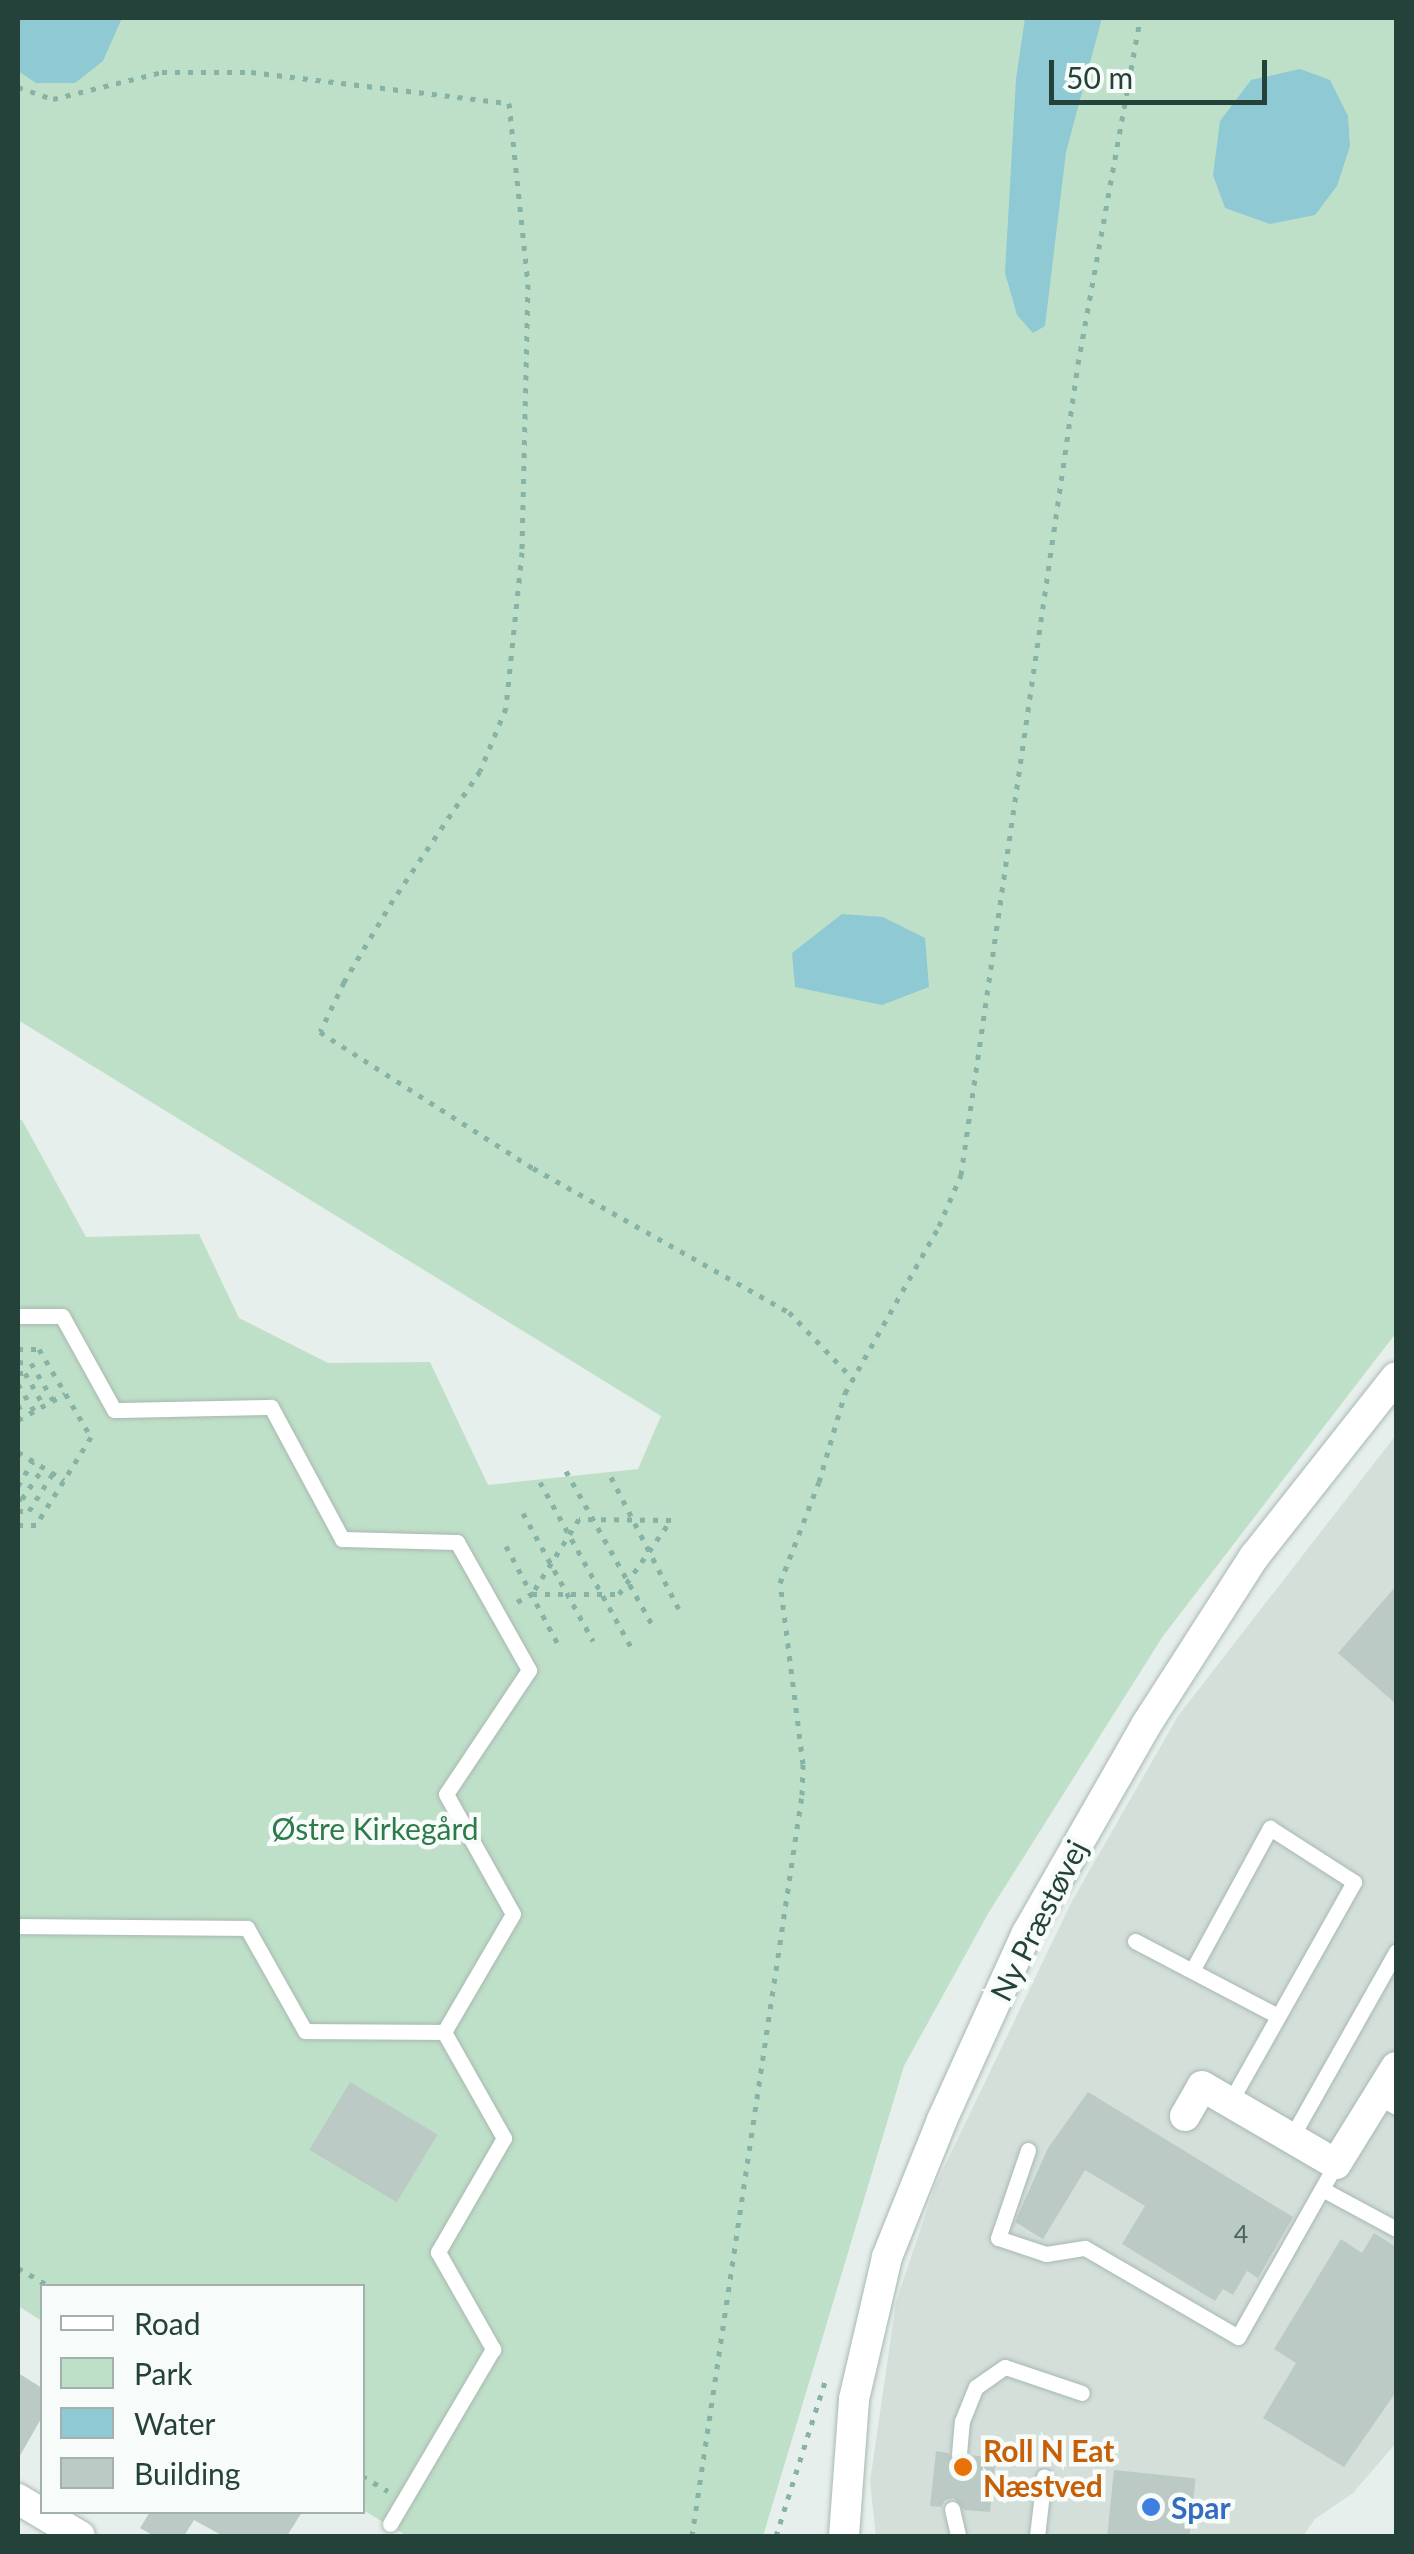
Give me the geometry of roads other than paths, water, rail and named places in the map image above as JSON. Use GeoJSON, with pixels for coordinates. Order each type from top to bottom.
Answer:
{"type":"FeatureCollection","features":[{"type":"Feature","properties":{"kind":"street","name":"Ny Præstøvej"},"geometry":{"type":"LineString","coordinates":[[844,2536],[854,2399],[887,2257],[942,2120],[1027,1932],[1146,1725],[1254,1557],[1395,1383]]}},
{"type":"Feature","properties":{"kind":"street"},"geometry":{"type":"LineString","coordinates":[[1186,2116],[1202,2086],[1291,2138],[1329,2177],[1387,2102],[1396,2067]]}},
{"type":"Feature","properties":{"kind":"street"},"geometry":{"type":"LineString","coordinates":[[18,2499],[40,2512]]}},
{"type":"Feature","properties":{"kind":"street"},"geometry":{"type":"LineString","coordinates":[[43,2514],[80,2536]]}},
{"type":"Feature","properties":{"kind":"lane"},"geometry":{"type":"LineString","coordinates":[[18,1316],[62,1316],[114,1410],[272,1408],[342,1539],[458,1542],[529,1670],[446,1794],[513,1914],[444,2032]]}},
{"type":"Feature","properties":{"kind":"lane"},"geometry":{"type":"LineString","coordinates":[[1193,1969],[1270,1828],[1354,1882],[1230,2102]]}},
{"type":"Feature","properties":{"kind":"lane"},"geometry":{"type":"LineString","coordinates":[[18,1926],[247,1928],[304,2032],[444,2032]]}},
{"type":"Feature","properties":{"kind":"lane"},"geometry":{"type":"LineString","coordinates":[[1135,1941],[1278,2016]]}},
{"type":"Feature","properties":{"kind":"lane"},"geometry":{"type":"LineString","coordinates":[[1291,2138],[1396,1952]]}},
{"type":"Feature","properties":{"kind":"lane"},"geometry":{"type":"LineString","coordinates":[[390,2524],[493,2349],[438,2252],[504,2138],[444,2032]]}},
{"type":"Feature","properties":{"kind":"lane"},"geometry":{"type":"LineString","coordinates":[[1028,2150],[998,2238],[1046,2254],[1085,2248],[1238,2337],[1329,2177],[1396,2229]]}},
{"type":"Feature","properties":{"kind":"lane"},"geometry":{"type":"LineString","coordinates":[[959,2454],[962,2421],[976,2386],[1004,2367],[1082,2393]]}},
{"type":"Feature","properties":{"kind":"lane"},"geometry":{"type":"LineString","coordinates":[[1040,2535],[1044,2476]]}},
{"type":"Feature","properties":{"kind":"lane"},"geometry":{"type":"LineString","coordinates":[[952,2509],[958,2536]]}},
{"type":"Feature","properties":{"kind":"water"},"geometry":{"type":"Polygon","coordinates":[[[18,18],[122,18],[103,61],[75,83],[36,83],[18,71],[18,18]]]}},
{"type":"Feature","properties":{"kind":"water"},"geometry":{"type":"Polygon","coordinates":[[[1025,18],[1102,18],[1066,152],[1045,326],[1033,333],[1017,315],[1005,273],[1016,79],[1025,18]]]}},
{"type":"Feature","properties":{"kind":"water"},"geometry":{"type":"Polygon","coordinates":[[[1300,69],[1330,80],[1348,116],[1350,146],[1337,186],[1315,215],[1270,224],[1225,208],[1213,175],[1220,121],[1251,80],[1300,69]]]}},
{"type":"Feature","properties":{"kind":"water"},"geometry":{"type":"Polygon","coordinates":[[[842,914],[883,917],[925,938],[929,987],[882,1005],[795,987],[792,953],[842,914]]]}},
{"type":"Feature","properties":{"kind":"place","name":"Roll N Eat Næstved"},"geometry":{"type":"Point","coordinates":[963,2467]}},
{"type":"Feature","properties":{"kind":"place","name":"Spar"},"geometry":{"type":"Point","coordinates":[1151,2507]}},
{"type":"Feature","properties":{"kind":"park label","name":"Østre Kirkegård"},"geometry":{"type":"Point","coordinates":[375,1828]}}]}
